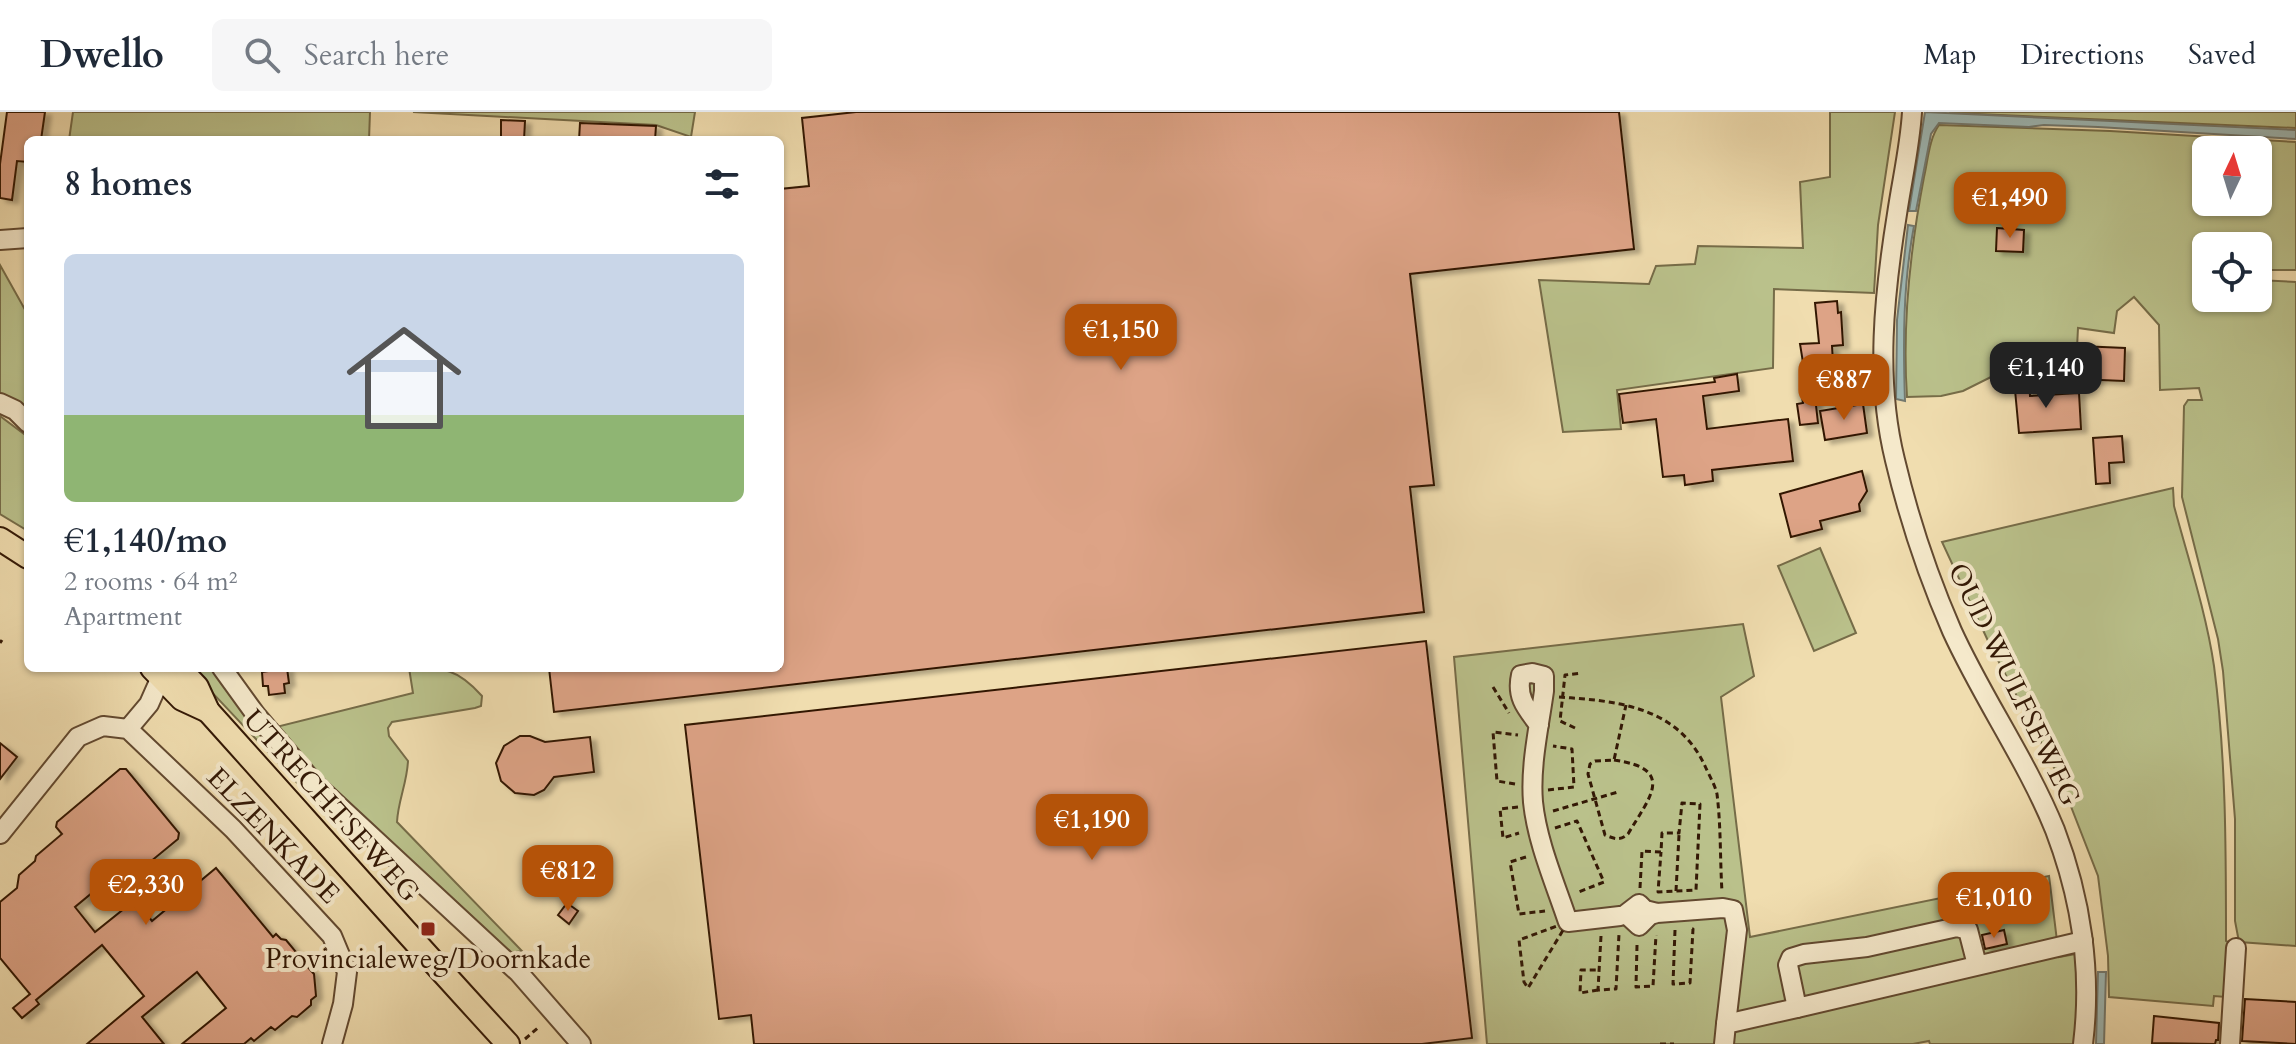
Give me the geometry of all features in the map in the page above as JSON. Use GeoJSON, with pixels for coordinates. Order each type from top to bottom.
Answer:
{"type":"FeatureCollection","features":[{"type":"Feature","properties":{"kind":"main road"},"geometry":{"type":"LineString","coordinates":[[0,539],[24,554]]}},
{"type":"Feature","properties":{"kind":"main road","name":"UTRECHTSEWEG"},"geometry":{"type":"LineString","coordinates":[[165,672],[182,699],[208,711],[508,1044]]}},
{"type":"Feature","properties":{"kind":"street","name":"OUD WULFSEWEG"},"geometry":{"type":"LineString","coordinates":[[1912,112],[1889,268],[1884,342],[1883,382],[1894,458],[1915,536],[1953,633],[2054,829],[2073,884],[2083,941],[2086,988],[2083,1044]]}},
{"type":"Feature","properties":{"kind":"street"},"geometry":{"type":"LineString","coordinates":[[0,240],[24,238]]}},
{"type":"Feature","properties":{"kind":"street"},"geometry":{"type":"LineString","coordinates":[[0,403],[15,410],[24,419]]}},
{"type":"Feature","properties":{"kind":"street"},"geometry":{"type":"LineString","coordinates":[[0,834],[28,795],[78,737],[103,726],[128,729],[149,704],[164,672]]}},
{"type":"Feature","properties":{"kind":"street","name":"UTRECHTSEWEG"},"geometry":{"type":"LineString","coordinates":[[225,672],[256,715],[314,783],[519,973],[554,1012],[575,1042]]}},
{"type":"Feature","properties":{"kind":"street"},"geometry":{"type":"LineString","coordinates":[[1538,736],[1518,688],[1521,675],[1532,673],[1544,676],[1553,696],[1538,736],[1536,816],[1564,909],[1620,924]]}},
{"type":"Feature","properties":{"kind":"street","name":"ELZENKADE"},"geometry":{"type":"LineString","coordinates":[[128,729],[233,829],[332,936],[347,972],[343,1004],[332,1044]]}},
{"type":"Feature","properties":{"kind":"street"},"geometry":{"type":"LineString","coordinates":[[1640,899],[1647,925],[1723,908],[1733,910],[1737,930],[1724,1044]]}},
{"type":"Feature","properties":{"kind":"street"},"geometry":{"type":"LineString","coordinates":[[1797,1008],[1788,965],[1791,958],[1804,954],[1867,947],[1964,927],[1968,930],[1977,965]]}},
{"type":"Feature","properties":{"kind":"street"},"geometry":{"type":"LineString","coordinates":[[1726,1024],[2083,941]]}},
{"type":"Feature","properties":{"kind":"street"},"geometry":{"type":"LineString","coordinates":[[2230,1044],[2236,948]]}},
{"type":"Feature","properties":{"kind":"path"},"geometry":{"type":"LineString","coordinates":[[1575,728],[1560,721],[1553,696],[1565,675],[1582,673]]}},
{"type":"Feature","properties":{"kind":"path"},"geometry":{"type":"LineString","coordinates":[[1553,696],[1638,707],[1662,718],[1686,737],[1700,755],[1716,791],[1723,908]]}},
{"type":"Feature","properties":{"kind":"path"},"geometry":{"type":"LineString","coordinates":[[1614,760],[1626,705]]}},
{"type":"Feature","properties":{"kind":"path"},"geometry":{"type":"LineString","coordinates":[[1536,816],[1497,781],[1493,732],[1538,736],[1572,749],[1574,787],[1536,816],[1503,838],[1500,809],[1536,816],[1577,821],[1604,882],[1564,909],[1519,940],[1524,982],[1528,988],[1564,909]]}},
{"type":"Feature","properties":{"kind":"path"},"geometry":{"type":"LineString","coordinates":[[1614,760],[1640,767],[1650,773],[1654,781],[1653,790],[1623,839],[1615,840],[1605,835],[1588,774],[1590,764],[1595,761],[1614,760]]}},
{"type":"Feature","properties":{"kind":"path"},"geometry":{"type":"LineString","coordinates":[[1564,909],[1519,914],[1510,862],[1536,816],[1618,792]]}},
{"type":"Feature","properties":{"kind":"path"},"geometry":{"type":"LineString","coordinates":[[1661,852],[1642,851],[1640,899],[1658,892],[1696,890],[1700,804],[1682,803],[1676,891]]}},
{"type":"Feature","properties":{"kind":"path"},"geometry":{"type":"LineString","coordinates":[[1647,925],[1653,986],[1636,987],[1647,925],[1658,892],[1662,833],[1679,833]]}},
{"type":"Feature","properties":{"kind":"path"},"geometry":{"type":"LineString","coordinates":[[1599,970],[1581,970],[1580,993],[1616,989],[1620,924]]}},
{"type":"Feature","properties":{"kind":"path"},"geometry":{"type":"LineString","coordinates":[[1598,990],[1601,932],[1620,924],[1693,929],[1690,983],[1673,984],[1675,930]]}},
{"type":"Feature","properties":{"kind":"path"},"geometry":{"type":"LineString","coordinates":[[520,1044],[554,1012]]}},
{"type":"Feature","properties":{"kind":"path"},"geometry":{"type":"LineString","coordinates":[[1660,1044],[1674,1044]]}},
{"type":"Feature","properties":{"kind":"green space"},"geometry":{"type":"Polygon","coordinates":[[[73,112],[370,112],[369,136],[70,136],[73,112]]]}},
{"type":"Feature","properties":{"kind":"green space"},"geometry":{"type":"Polygon","coordinates":[[[413,112],[695,112],[691,136],[656,125],[413,112]]]}},
{"type":"Feature","properties":{"kind":"green space"},"geometry":{"type":"Polygon","coordinates":[[[1830,112],[1895,112],[1878,225],[1874,293],[1774,289],[1773,368],[1617,390],[1621,429],[1563,432],[1539,280],[1649,284],[1656,266],[1695,264],[1698,246],[1803,248],[1800,182],[1830,177],[1830,112]]]}},
{"type":"Feature","properties":{"kind":"green space"},"geometry":{"type":"Polygon","coordinates":[[[1949,112],[2296,112],[2296,128],[1955,113],[1949,112]]]}},
{"type":"Feature","properties":{"kind":"green space"},"geometry":{"type":"Polygon","coordinates":[[[1939,125],[2195,136],[2192,136],[2192,216],[2272,216],[2272,141],[2296,142],[2296,270],[2272,270],[2272,232],[2192,232],[2192,312],[2272,312],[2272,281],[2296,282],[2296,946],[2239,942],[2235,921],[2235,819],[2223,671],[2218,639],[2182,497],[2184,406],[2188,400],[2202,400],[2199,388],[2160,390],[2159,325],[2134,297],[2117,311],[2114,333],[2078,328],[2077,348],[2055,348],[2033,361],[2013,366],[1963,391],[1941,396],[1907,397],[1906,314],[1911,259],[1931,143],[1939,125]]]}},
{"type":"Feature","properties":{"kind":"green space"},"geometry":{"type":"Polygon","coordinates":[[[0,265],[24,308],[24,408],[0,393],[0,265]]]}},
{"type":"Feature","properties":{"kind":"green space"},"geometry":{"type":"Polygon","coordinates":[[[0,416],[24,434],[24,529],[0,514],[0,416]]]}},
{"type":"Feature","properties":{"kind":"green space"},"geometry":{"type":"Polygon","coordinates":[[[2173,488],[2174,506],[2211,646],[2221,734],[2226,941],[2230,943],[2226,997],[2214,996],[2213,1006],[2109,997],[2108,956],[2098,876],[2061,781],[1989,643],[1942,542],[2173,488]]]}},
{"type":"Feature","properties":{"kind":"green space"},"geometry":{"type":"Polygon","coordinates":[[[1820,548],[1856,633],[1814,651],[1778,566],[1820,548]]]}},
{"type":"Feature","properties":{"kind":"green space"},"geometry":{"type":"Polygon","coordinates":[[[1743,624],[1754,676],[1721,697],[1750,937],[2049,876],[2059,957],[2081,953],[2078,1044],[1930,1044],[1929,1041],[1913,1044],[1487,1044],[1454,657],[1743,624]]]}},
{"type":"Feature","properties":{"kind":"green space"},"geometry":{"type":"Polygon","coordinates":[[[193,672],[216,672],[249,717],[321,799],[320,807],[193,672]]]}},
{"type":"Feature","properties":{"kind":"green space"},"geometry":{"type":"Polygon","coordinates":[[[410,672],[449,672],[465,680],[482,696],[481,706],[392,722],[388,728],[389,736],[408,761],[397,822],[522,951],[510,953],[335,792],[276,727],[413,693],[410,672]]]}},
{"type":"Feature","properties":{"kind":"water"},"geometry":{"type":"Polygon","coordinates":[[[1925,112],[2296,130],[2296,139],[2098,127],[1939,123],[1931,134],[1916,211],[1909,211],[1925,112]]]}},
{"type":"Feature","properties":{"kind":"water"},"geometry":{"type":"Polygon","coordinates":[[[1908,225],[1914,226],[1905,313],[1905,401],[1896,399],[1897,320],[1908,225]]]}},
{"type":"Feature","properties":{"kind":"water"},"geometry":{"type":"Polygon","coordinates":[[[2098,972],[2106,972],[2104,1044],[2096,1044],[2098,972]]]}},
{"type":"Feature","properties":{"kind":"building"},"geometry":{"type":"Polygon","coordinates":[[[7,112],[45,112],[42,136],[24,136],[24,162],[17,161],[12,200],[0,198],[0,164],[7,112]]]}},
{"type":"Feature","properties":{"kind":"building"},"geometry":{"type":"Polygon","coordinates":[[[856,112],[1619,112],[1634,249],[1410,274],[1434,485],[1410,487],[1424,612],[554,712],[549,672],[784,672],[784,189],[809,186],[802,118],[856,112]]]}},
{"type":"Feature","properties":{"kind":"building"},"geometry":{"type":"Polygon","coordinates":[[[501,120],[525,121],[524,136],[501,136],[501,120]]]}},
{"type":"Feature","properties":{"kind":"building"},"geometry":{"type":"Polygon","coordinates":[[[580,123],[656,126],[655,136],[579,136],[580,123]]]}},
{"type":"Feature","properties":{"kind":"building"},"geometry":{"type":"Polygon","coordinates":[[[1964,189],[2000,192],[1999,218],[1962,216],[1964,189]]]}},
{"type":"Feature","properties":{"kind":"building"},"geometry":{"type":"Polygon","coordinates":[[[1997,228],[2024,230],[2023,252],[1996,251],[1997,228]]]}},
{"type":"Feature","properties":{"kind":"building"},"geometry":{"type":"Polygon","coordinates":[[[1837,301],[1838,313],[1841,312],[1843,345],[1832,346],[1834,379],[1806,381],[1800,344],[1819,343],[1815,303],[1837,301]]]}},
{"type":"Feature","properties":{"kind":"building"},"geometry":{"type":"Polygon","coordinates":[[[2079,346],[2125,348],[2124,381],[2078,379],[2079,346]]]}},
{"type":"Feature","properties":{"kind":"building"},"geometry":{"type":"Polygon","coordinates":[[[1737,374],[1739,391],[1703,396],[1707,429],[1788,419],[1793,461],[1712,470],[1713,481],[1685,485],[1684,475],[1663,477],[1656,419],[1623,423],[1619,394],[1715,382],[1714,378],[1737,374]]]}},
{"type":"Feature","properties":{"kind":"building"},"geometry":{"type":"Polygon","coordinates":[[[2029,378],[2030,396],[2079,393],[2081,429],[2019,433],[2014,379],[2029,378]]]}},
{"type":"Feature","properties":{"kind":"building"},"geometry":{"type":"Polygon","coordinates":[[[1814,388],[1818,423],[1800,425],[1797,404],[1803,403],[1801,390],[1814,388]]]}},
{"type":"Feature","properties":{"kind":"building"},"geometry":{"type":"Polygon","coordinates":[[[1863,404],[1867,433],[1825,440],[1820,411],[1863,404]]]}},
{"type":"Feature","properties":{"kind":"building"},"geometry":{"type":"Polygon","coordinates":[[[2122,436],[2124,462],[2109,463],[2110,483],[2096,484],[2093,438],[2122,436]]]}},
{"type":"Feature","properties":{"kind":"building"},"geometry":{"type":"Polygon","coordinates":[[[1862,471],[1867,491],[1859,504],[1860,511],[1820,521],[1822,529],[1791,537],[1780,494],[1862,471]]]}},
{"type":"Feature","properties":{"kind":"building"},"geometry":{"type":"Polygon","coordinates":[[[1426,641],[1472,1038],[1422,1044],[754,1044],[751,1015],[719,1019],[685,725],[1426,641]]]}},
{"type":"Feature","properties":{"kind":"building"},"geometry":{"type":"Polygon","coordinates":[[[262,672],[288,672],[289,683],[284,684],[285,693],[269,695],[268,686],[263,686],[262,672]]]}},
{"type":"Feature","properties":{"kind":"building"},"geometry":{"type":"Polygon","coordinates":[[[520,736],[545,742],[590,737],[594,772],[554,777],[544,790],[534,795],[515,793],[501,781],[496,763],[504,746],[520,736]]]}},
{"type":"Feature","properties":{"kind":"building"},"geometry":{"type":"Polygon","coordinates":[[[0,743],[17,757],[0,779],[0,743]]]}},
{"type":"Feature","properties":{"kind":"building"},"geometry":{"type":"Polygon","coordinates":[[[120,769],[126,769],[179,833],[178,839],[122,885],[129,893],[109,890],[104,883],[75,907],[95,932],[135,900],[152,921],[216,868],[273,937],[276,934],[286,940],[296,952],[295,962],[305,964],[314,974],[316,996],[297,1017],[292,1016],[275,1030],[271,1027],[254,1041],[251,1038],[244,1044],[182,1044],[226,1008],[197,972],[142,1017],[164,1044],[87,1044],[144,996],[102,945],[36,1000],[39,1004],[22,1018],[13,1008],[30,994],[0,958],[0,902],[17,888],[19,875],[35,861],[36,856],[62,834],[56,827],[57,822],[120,769]]]}},
{"type":"Feature","properties":{"kind":"building"},"geometry":{"type":"Polygon","coordinates":[[[567,903],[578,911],[569,924],[558,915],[567,903]]]}},
{"type":"Feature","properties":{"kind":"building"},"geometry":{"type":"Polygon","coordinates":[[[2004,930],[2007,944],[1985,949],[1982,935],[2004,930]]]}},
{"type":"Feature","properties":{"kind":"building"},"geometry":{"type":"Polygon","coordinates":[[[2245,999],[2296,1002],[2296,1044],[2242,1041],[2245,999]]]}},
{"type":"Feature","properties":{"kind":"building"},"geometry":{"type":"Polygon","coordinates":[[[2154,1016],[2219,1023],[2218,1040],[2215,1044],[2152,1043],[2154,1016]]]}},
{"type":"Feature","properties":{"kind":"place","name":"Provincialeweg/Doornkade"},"geometry":{"type":"Point","coordinates":[428,929]}}]}
